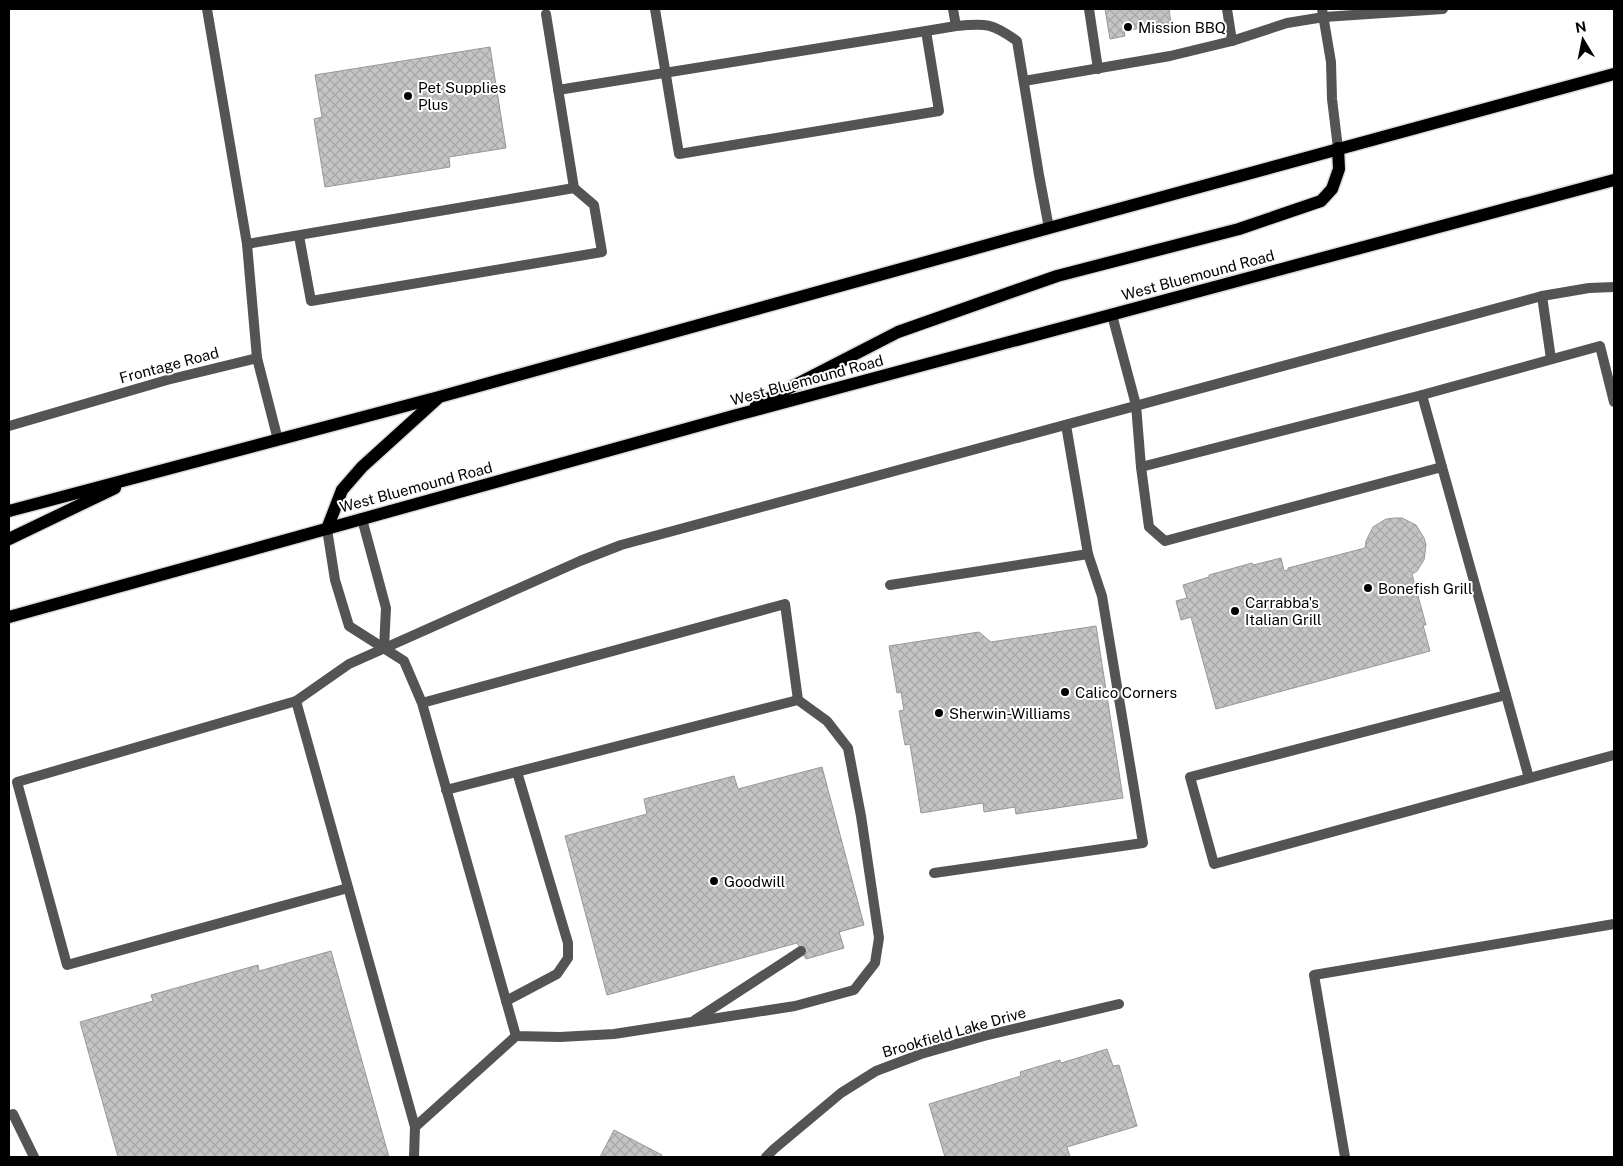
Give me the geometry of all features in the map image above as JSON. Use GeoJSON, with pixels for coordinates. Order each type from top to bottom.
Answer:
{"type":"FeatureCollection","features":[{"type":"Feature","properties":{"kind":"main road"},"geometry":{"type":"LineString","coordinates":[[9,511],[439,398],[1338,148],[1614,74]]}},
{"type":"Feature","properties":{"kind":"main road"},"geometry":{"type":"LineString","coordinates":[[734,416],[898,332],[1057,276],[1239,228],[1320,201],[1332,188],[1339,169],[1338,148]]}},
{"type":"Feature","properties":{"kind":"main road","name":"West Bluemound Road"},"geometry":{"type":"LineString","coordinates":[[9,617],[734,416],[1614,180]]}},
{"type":"Feature","properties":{"kind":"main road"},"geometry":{"type":"LineString","coordinates":[[327,529],[342,490],[362,467],[439,398]]}},
{"type":"Feature","properties":{"kind":"main road"},"geometry":{"type":"LineString","coordinates":[[9,539],[144,474]]}},
{"type":"Feature","properties":{"kind":"street"},"geometry":{"type":"LineString","coordinates":[[207,9],[247,244],[256,358],[278,440]]}},
{"type":"Feature","properties":{"kind":"street"},"geometry":{"type":"LineString","coordinates":[[656,9],[679,154],[939,112],[926,31]]}},
{"type":"Feature","properties":{"kind":"street"},"geometry":{"type":"LineString","coordinates":[[953,9],[956,26]]}},
{"type":"Feature","properties":{"kind":"street"},"geometry":{"type":"LineString","coordinates":[[1089,9],[1098,70]]}},
{"type":"Feature","properties":{"kind":"street"},"geometry":{"type":"LineString","coordinates":[[1227,9],[1232,40]]}},
{"type":"Feature","properties":{"kind":"street"},"geometry":{"type":"LineString","coordinates":[[1024,82],[1170,56],[1323,13],[1443,9]]}},
{"type":"Feature","properties":{"kind":"street"},"geometry":{"type":"LineString","coordinates":[[1323,13],[1331,62],[1332,99],[1338,148]]}},
{"type":"Feature","properties":{"kind":"street"},"geometry":{"type":"LineString","coordinates":[[299,236],[310,301],[602,252],[594,204],[574,188],[546,14]]}},
{"type":"Feature","properties":{"kind":"street"},"geometry":{"type":"LineString","coordinates":[[558,90],[981,23],[1000,29],[1017,42],[1038,176],[1049,228]]}},
{"type":"Feature","properties":{"kind":"street"},"geometry":{"type":"LineString","coordinates":[[247,244],[574,188]]}},
{"type":"Feature","properties":{"kind":"street"},"geometry":{"type":"LineString","coordinates":[[348,888],[67,965],[17,782],[296,701],[349,664],[620,545],[1542,296],[1589,288],[1614,288]]}},
{"type":"Feature","properties":{"kind":"street"},"geometry":{"type":"LineString","coordinates":[[1542,296],[1551,359]]}},
{"type":"Feature","properties":{"kind":"street"},"geometry":{"type":"LineString","coordinates":[[1112,315],[1136,405],[1149,527],[1165,541],[1442,467]]}},
{"type":"Feature","properties":{"kind":"street"},"geometry":{"type":"LineString","coordinates":[[1141,466],[1422,395],[1600,346],[1614,402]]}},
{"type":"Feature","properties":{"kind":"street","name":"Frontage Road"},"geometry":{"type":"LineString","coordinates":[[9,426],[167,380],[256,358]]}},
{"type":"Feature","properties":{"kind":"street"},"geometry":{"type":"LineString","coordinates":[[1422,395],[1528,778]]}},
{"type":"Feature","properties":{"kind":"street"},"geometry":{"type":"LineString","coordinates":[[934,873],[1142,843],[1102,596],[1088,554],[1066,425]]}},
{"type":"Feature","properties":{"kind":"street"},"geometry":{"type":"LineString","coordinates":[[362,519],[386,608],[384,648]]}},
{"type":"Feature","properties":{"kind":"street"},"geometry":{"type":"LineString","coordinates":[[327,529],[335,580],[349,626],[404,662],[422,703],[516,1036]]}},
{"type":"Feature","properties":{"kind":"street"},"geometry":{"type":"LineString","coordinates":[[890,585],[1088,554]]}},
{"type":"Feature","properties":{"kind":"street"},"geometry":{"type":"LineString","coordinates":[[414,1127],[516,1036],[560,1037],[614,1034],[795,1006],[854,990],[875,963],[879,938],[861,816],[848,748],[827,721],[798,700],[785,604],[422,703]]}},
{"type":"Feature","properties":{"kind":"street"},"geometry":{"type":"LineString","coordinates":[[1506,695],[1190,777],[1214,864],[1614,755]]}},
{"type":"Feature","properties":{"kind":"street"},"geometry":{"type":"LineString","coordinates":[[446,790],[798,700]]}},
{"type":"Feature","properties":{"kind":"street"},"geometry":{"type":"LineString","coordinates":[[296,701],[414,1127],[414,1157]]}},
{"type":"Feature","properties":{"kind":"street"},"geometry":{"type":"LineString","coordinates":[[506,1001],[557,974],[568,958],[568,943],[517,772]]}},
{"type":"Feature","properties":{"kind":"street"},"geometry":{"type":"LineString","coordinates":[[1344,1157],[1314,975],[1614,924]]}},
{"type":"Feature","properties":{"kind":"street"},"geometry":{"type":"LineString","coordinates":[[691,1022],[801,951]]}},
{"type":"Feature","properties":{"kind":"street","name":"Brookfield Lake Drive"},"geometry":{"type":"LineString","coordinates":[[766,1157],[841,1093],[876,1071],[921,1054],[984,1036],[1119,1004]]}},
{"type":"Feature","properties":{"kind":"street"},"geometry":{"type":"LineString","coordinates":[[13,1114],[34,1157]]}},
{"type":"Feature","properties":{"kind":"building","name":"Mission BBQ"},"geometry":{"type":"Polygon","coordinates":[[[1105,9],[1169,9],[1171,23],[1124,31],[1125,36],[1110,39],[1105,9]]]}},
{"type":"Feature","properties":{"kind":"building","name":"Pet Supplies Plus"},"geometry":{"type":"Polygon","coordinates":[[[490,47],[506,148],[449,157],[450,167],[325,187],[314,119],[322,117],[315,75],[490,47]]]}},
{"type":"Feature","properties":{"kind":"building"},"geometry":{"type":"Polygon","coordinates":[[[1402,518],[1416,525],[1426,545],[1424,560],[1417,571],[1412,574],[1426,625],[1423,625],[1430,651],[1216,709],[1191,617],[1181,620],[1176,601],[1187,598],[1183,585],[1209,577],[1209,575],[1252,563],[1253,565],[1281,558],[1284,571],[1288,570],[1288,568],[1365,548],[1366,541],[1373,527],[1386,519],[1402,518]]]}},
{"type":"Feature","properties":{"kind":"building"},"geometry":{"type":"Polygon","coordinates":[[[1096,626],[1123,798],[1016,814],[1015,807],[984,812],[983,803],[921,813],[910,744],[905,745],[899,711],[904,710],[901,692],[897,693],[889,646],[979,632],[991,642],[1096,626]]]}},
{"type":"Feature","properties":{"kind":"building","name":"Goodwill"},"geometry":{"type":"Polygon","coordinates":[[[822,767],[864,925],[839,932],[844,948],[806,959],[797,943],[607,995],[565,836],[647,814],[644,799],[734,776],[738,789],[822,767]]]}},
{"type":"Feature","properties":{"kind":"building"},"geometry":{"type":"Polygon","coordinates":[[[331,951],[389,1157],[118,1157],[80,1022],[153,1001],[151,995],[258,965],[259,971],[331,951]]]}},
{"type":"Feature","properties":{"kind":"building"},"geometry":{"type":"Polygon","coordinates":[[[1107,1049],[1113,1066],[1119,1065],[1137,1126],[1067,1147],[1070,1157],[945,1157],[929,1104],[1021,1076],[1020,1072],[1060,1060],[1061,1063],[1107,1049]]]}},
{"type":"Feature","properties":{"kind":"building"},"geometry":{"type":"Polygon","coordinates":[[[614,1130],[662,1155],[660,1157],[600,1157],[614,1130]]]}},
{"type":"Feature","properties":{"kind":"place","name":"Mission BBQ"},"geometry":{"type":"Point","coordinates":[1128,27]}},
{"type":"Feature","properties":{"kind":"place","name":"Pet Supplies Plus"},"geometry":{"type":"Point","coordinates":[408,96]}},
{"type":"Feature","properties":{"kind":"place","name":"Bonefish Grill"},"geometry":{"type":"Point","coordinates":[1368,588]}},
{"type":"Feature","properties":{"kind":"place","name":"Carrabba's Italian Grill"},"geometry":{"type":"Point","coordinates":[1235,611]}},
{"type":"Feature","properties":{"kind":"place","name":"Calico Corners"},"geometry":{"type":"Point","coordinates":[1065,692]}},
{"type":"Feature","properties":{"kind":"place","name":"Sherwin-Williams"},"geometry":{"type":"Point","coordinates":[939,713]}},
{"type":"Feature","properties":{"kind":"place","name":"Goodwill"},"geometry":{"type":"Point","coordinates":[714,881]}}]}
